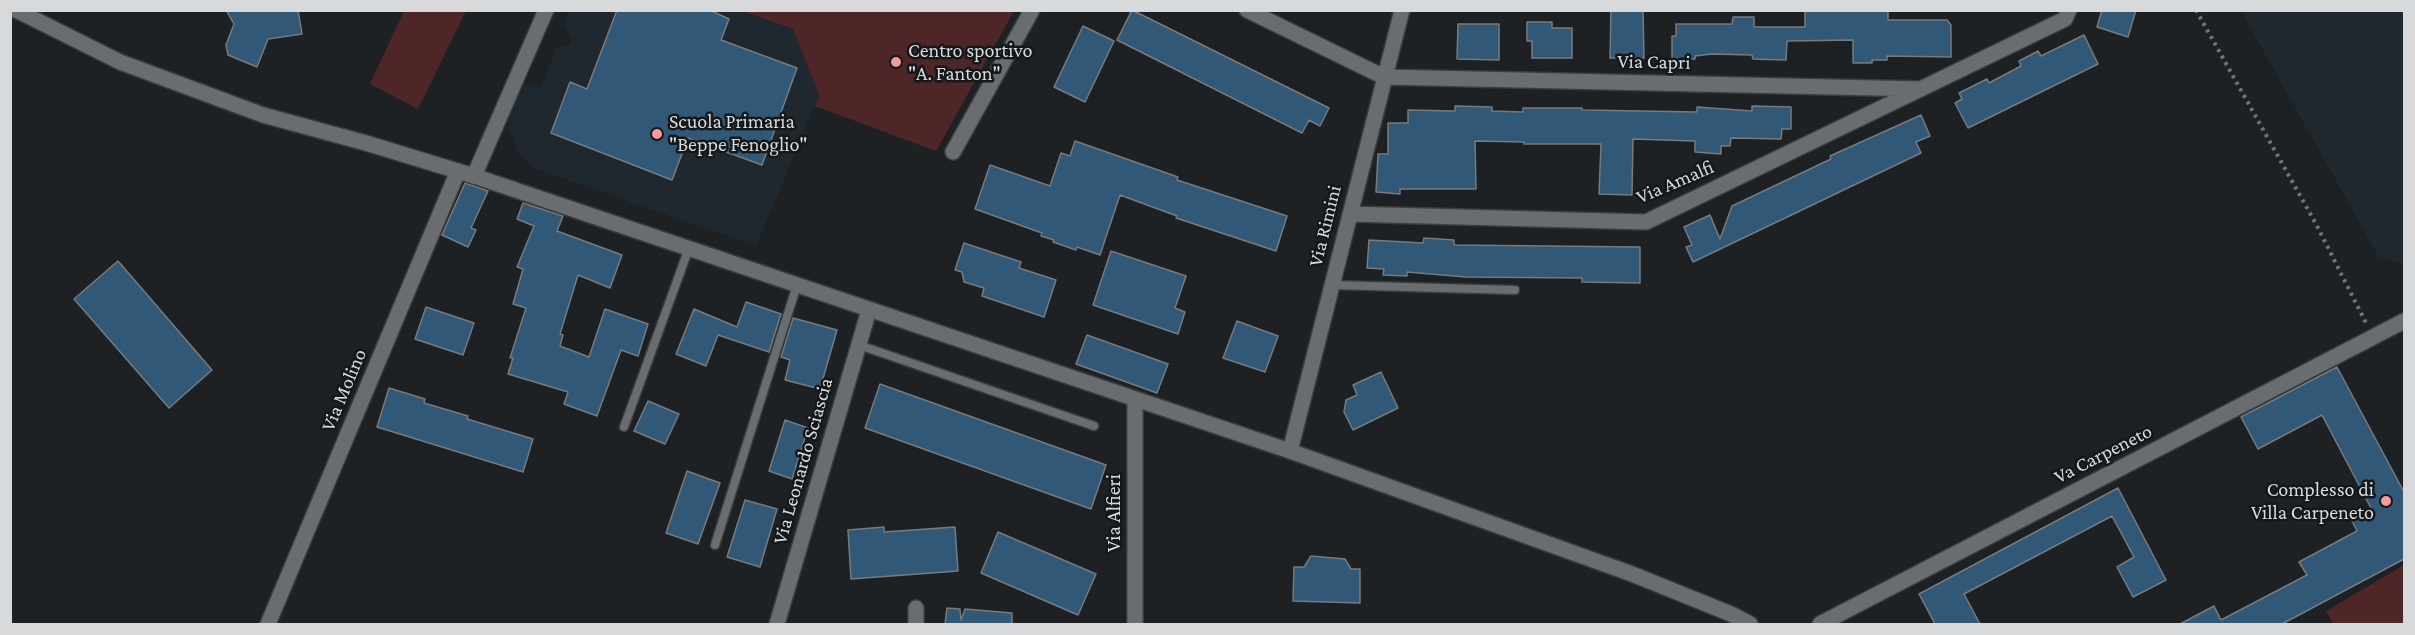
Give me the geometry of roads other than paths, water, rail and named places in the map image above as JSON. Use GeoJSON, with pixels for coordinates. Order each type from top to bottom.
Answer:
{"type":"FeatureCollection","features":[{"type":"Feature","properties":{"kind":"street"},"geometry":{"type":"LineString","coordinates":[[16,10],[120,62],[263,115],[366,142],[474,176],[1290,452],[1632,574],[1750,624]]}},
{"type":"Feature","properties":{"kind":"street"},"geometry":{"type":"LineString","coordinates":[[474,176],[546,10]]}},
{"type":"Feature","properties":{"kind":"street"},"geometry":{"type":"LineString","coordinates":[[952,152],[1032,10]]}},
{"type":"Feature","properties":{"kind":"street"},"geometry":{"type":"LineString","coordinates":[[1247,10],[1384,77]]}},
{"type":"Feature","properties":{"kind":"street","name":"Via Rimini"},"geometry":{"type":"LineString","coordinates":[[1290,452],[1402,10]]}},
{"type":"Feature","properties":{"kind":"street","name":"Via Amalfi"},"geometry":{"type":"LineString","coordinates":[[1350,214],[1646,222],[2065,19],[2069,10]]}},
{"type":"Feature","properties":{"kind":"street","name":"Via Capri"},"geometry":{"type":"LineString","coordinates":[[1384,77],[1924,89]]}},
{"type":"Feature","properties":{"kind":"street","name":"Via Molino"},"geometry":{"type":"LineString","coordinates":[[268,624],[458,171]]}},
{"type":"Feature","properties":{"kind":"street","name":"Via Leonardo Sciascia"},"geometry":{"type":"LineString","coordinates":[[777,624],[869,310]]}},
{"type":"Feature","properties":{"kind":"street","name":"Va Carpeneto"},"geometry":{"type":"LineString","coordinates":[[1820,624],[2404,321]]}},
{"type":"Feature","properties":{"kind":"street","name":"Via Alfieri"},"geometry":{"type":"LineString","coordinates":[[1135,401],[1135,624]]}},
{"type":"Feature","properties":{"kind":"street"},"geometry":{"type":"LineString","coordinates":[[916,608],[916,624]]}},
{"type":"Feature","properties":{"kind":"lane"},"geometry":{"type":"LineString","coordinates":[[624,427],[689,248]]}},
{"type":"Feature","properties":{"kind":"lane"},"geometry":{"type":"LineString","coordinates":[[715,545],[797,285]]}},
{"type":"Feature","properties":{"kind":"lane"},"geometry":{"type":"LineString","coordinates":[[1332,285],[1515,290]]}},
{"type":"Feature","properties":{"kind":"lane"},"geometry":{"type":"LineString","coordinates":[[859,345],[1095,426]]}},
{"type":"Feature","properties":{"kind":"place","name":"Centro sportivo \"A. Fanton\""},"geometry":{"type":"Point","coordinates":[896,62]}},
{"type":"Feature","properties":{"kind":"place","name":"Scuola Primaria \"Beppe Fenoglio\""},"geometry":{"type":"Point","coordinates":[657,134]}},
{"type":"Feature","properties":{"kind":"place","name":"Complesso di Villa Carpeneto"},"geometry":{"type":"Point","coordinates":[2386,501]}}]}
